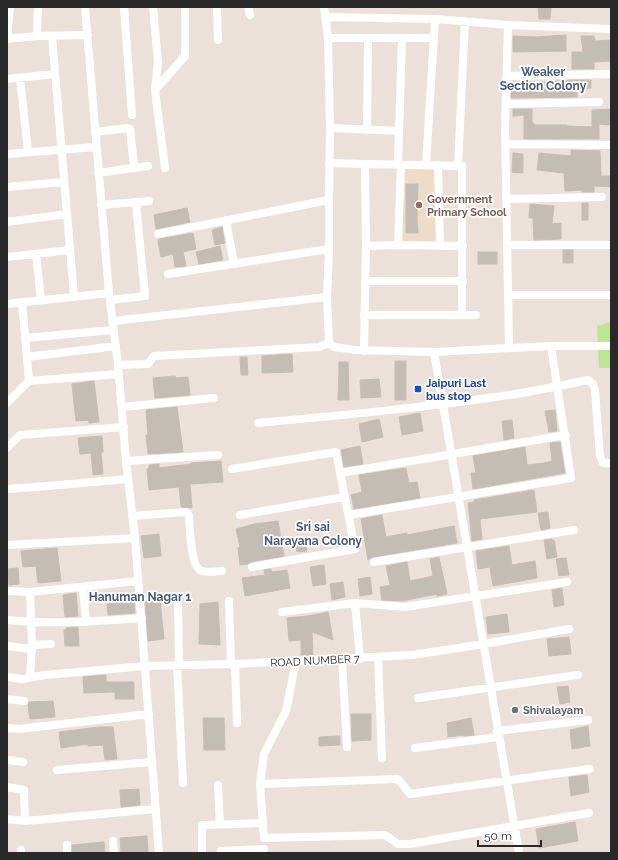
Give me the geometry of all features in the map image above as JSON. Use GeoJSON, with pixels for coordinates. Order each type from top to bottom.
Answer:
{"type":"FeatureCollection","features":[{"type":"Feature","properties":{"kind":"street"},"geometry":{"type":"LineString","coordinates":[[10,7],[7,39],[37,36],[88,35]]}},
{"type":"Feature","properties":{"kind":"street"},"geometry":{"type":"LineString","coordinates":[[37,36],[38,7]]}},
{"type":"Feature","properties":{"kind":"street"},"geometry":{"type":"LineString","coordinates":[[85,7],[98,173],[142,618],[159,853]]}},
{"type":"Feature","properties":{"kind":"street"},"geometry":{"type":"LineString","coordinates":[[124,7],[132,115]]}},
{"type":"Feature","properties":{"kind":"street"},"geometry":{"type":"LineString","coordinates":[[153,7],[158,62],[155,90],[165,168]]}},
{"type":"Feature","properties":{"kind":"street"},"geometry":{"type":"LineString","coordinates":[[155,90],[185,56],[185,7]]}},
{"type":"Feature","properties":{"kind":"street"},"geometry":{"type":"LineString","coordinates":[[217,7],[218,40]]}},
{"type":"Feature","properties":{"kind":"street"},"geometry":{"type":"LineString","coordinates":[[324,7],[328,38],[330,128],[327,297],[329,342],[334,347],[364,351],[434,352],[551,346],[611,346]]}},
{"type":"Feature","properties":{"kind":"street"},"geometry":{"type":"LineString","coordinates":[[326,17],[435,19],[508,25],[611,29]]}},
{"type":"Feature","properties":{"kind":"street"},"geometry":{"type":"LineString","coordinates":[[426,165],[435,19]]}},
{"type":"Feature","properties":{"kind":"street"},"geometry":{"type":"LineString","coordinates":[[458,166],[465,21]]}},
{"type":"Feature","properties":{"kind":"street"},"geometry":{"type":"LineString","coordinates":[[508,25],[506,199],[509,348]]}},
{"type":"Feature","properties":{"kind":"street"},"geometry":{"type":"LineString","coordinates":[[52,36],[74,296]]}},
{"type":"Feature","properties":{"kind":"street"},"geometry":{"type":"LineString","coordinates":[[328,38],[434,38]]}},
{"type":"Feature","properties":{"kind":"street"},"geometry":{"type":"LineString","coordinates":[[367,130],[368,38]]}},
{"type":"Feature","properties":{"kind":"street"},"geometry":{"type":"LineString","coordinates":[[398,245],[400,165],[399,131],[402,38]]}},
{"type":"Feature","properties":{"kind":"street"},"geometry":{"type":"LineString","coordinates":[[7,79],[55,74]]}},
{"type":"Feature","properties":{"kind":"street"},"geometry":{"type":"LineString","coordinates":[[507,76],[611,74]]}},
{"type":"Feature","properties":{"kind":"street"},"geometry":{"type":"LineString","coordinates":[[20,78],[28,152]]}},
{"type":"Feature","properties":{"kind":"street"},"geometry":{"type":"LineString","coordinates":[[506,104],[599,102]]}},
{"type":"Feature","properties":{"kind":"street"},"geometry":{"type":"LineString","coordinates":[[95,132],[128,128],[130,130],[134,165],[133,168]]}},
{"type":"Feature","properties":{"kind":"street"},"geometry":{"type":"LineString","coordinates":[[330,128],[399,131]]}},
{"type":"Feature","properties":{"kind":"street"},"geometry":{"type":"LineString","coordinates":[[506,144],[611,145]]}},
{"type":"Feature","properties":{"kind":"street"},"geometry":{"type":"LineString","coordinates":[[7,154],[96,147]]}},
{"type":"Feature","properties":{"kind":"street"},"geometry":{"type":"LineString","coordinates":[[329,163],[462,166],[462,315]]}},
{"type":"Feature","properties":{"kind":"street"},"geometry":{"type":"LineString","coordinates":[[364,351],[366,246],[365,164]]}},
{"type":"Feature","properties":{"kind":"street"},"geometry":{"type":"LineString","coordinates":[[438,165],[440,245]]}},
{"type":"Feature","properties":{"kind":"street"},"geometry":{"type":"LineString","coordinates":[[98,173],[148,166]]}},
{"type":"Feature","properties":{"kind":"street"},"geometry":{"type":"LineString","coordinates":[[7,187],[64,182]]}},
{"type":"Feature","properties":{"kind":"street"},"geometry":{"type":"LineString","coordinates":[[506,199],[602,198]]}},
{"type":"Feature","properties":{"kind":"street"},"geometry":{"type":"LineString","coordinates":[[158,234],[329,200]]}},
{"type":"Feature","properties":{"kind":"street"},"geometry":{"type":"LineString","coordinates":[[101,205],[149,201]]}},
{"type":"Feature","properties":{"kind":"street"},"geometry":{"type":"LineString","coordinates":[[7,304],[74,296],[145,296],[136,203]]}},
{"type":"Feature","properties":{"kind":"street"},"geometry":{"type":"LineString","coordinates":[[7,222],[67,214]]}},
{"type":"Feature","properties":{"kind":"street"},"geometry":{"type":"LineString","coordinates":[[226,220],[234,264]]}},
{"type":"Feature","properties":{"kind":"street"},"geometry":{"type":"LineString","coordinates":[[508,245],[611,245]]}},
{"type":"Feature","properties":{"kind":"street"},"geometry":{"type":"LineString","coordinates":[[366,246],[463,246]]}},
{"type":"Feature","properties":{"kind":"street"},"geometry":{"type":"LineString","coordinates":[[168,274],[329,249]]}},
{"type":"Feature","properties":{"kind":"street"},"geometry":{"type":"LineString","coordinates":[[7,257],[70,250]]}},
{"type":"Feature","properties":{"kind":"street"},"geometry":{"type":"LineString","coordinates":[[36,254],[41,300]]}},
{"type":"Feature","properties":{"kind":"street"},"geometry":{"type":"LineString","coordinates":[[365,281],[463,281]]}},
{"type":"Feature","properties":{"kind":"street"},"geometry":{"type":"LineString","coordinates":[[508,294],[611,295]]}},
{"type":"Feature","properties":{"kind":"street"},"geometry":{"type":"LineString","coordinates":[[113,321],[327,297]]}},
{"type":"Feature","properties":{"kind":"street"},"geometry":{"type":"LineString","coordinates":[[22,302],[29,381]]}},
{"type":"Feature","properties":{"kind":"street"},"geometry":{"type":"LineString","coordinates":[[364,315],[476,315]]}},
{"type":"Feature","properties":{"kind":"street"},"geometry":{"type":"LineString","coordinates":[[25,338],[113,330]]}},
{"type":"Feature","properties":{"kind":"street"},"geometry":{"type":"LineString","coordinates":[[118,365],[148,364],[154,356],[253,352],[319,347],[329,342]]}},
{"type":"Feature","properties":{"kind":"street"},"geometry":{"type":"LineString","coordinates":[[27,357],[116,346]]}},
{"type":"Feature","properties":{"kind":"street"},"geometry":{"type":"LineString","coordinates":[[349,515],[571,478],[566,435],[551,346]]}},
{"type":"Feature","properties":{"kind":"street"},"geometry":{"type":"LineString","coordinates":[[434,352],[518,853]]}},
{"type":"Feature","properties":{"kind":"street"},"geometry":{"type":"LineString","coordinates":[[7,403],[29,381],[118,374]]}},
{"type":"Feature","properties":{"kind":"street"},"geometry":{"type":"LineString","coordinates":[[258,423],[443,404],[517,394],[588,380],[593,384],[595,390],[600,456],[603,463],[611,463]]}},
{"type":"Feature","properties":{"kind":"street"},"geometry":{"type":"LineString","coordinates":[[7,394],[17,393]]}},
{"type":"Feature","properties":{"kind":"street"},"geometry":{"type":"LineString","coordinates":[[122,407],[214,398]]}},
{"type":"Feature","properties":{"kind":"street"},"geometry":{"type":"LineString","coordinates":[[7,448],[20,435],[124,427]]}},
{"type":"Feature","properties":{"kind":"street"},"geometry":{"type":"LineString","coordinates":[[340,473],[566,435]]}},
{"type":"Feature","properties":{"kind":"street"},"geometry":{"type":"LineString","coordinates":[[232,469],[336,452],[344,497],[349,515],[355,549],[252,567]]}},
{"type":"Feature","properties":{"kind":"street"},"geometry":{"type":"LineString","coordinates":[[126,460],[218,455]]}},
{"type":"Feature","properties":{"kind":"street"},"geometry":{"type":"LineString","coordinates":[[7,489],[128,479]]}},
{"type":"Feature","properties":{"kind":"street"},"geometry":{"type":"LineString","coordinates":[[240,515],[344,497]]}},
{"type":"Feature","properties":{"kind":"street"},"geometry":{"type":"LineString","coordinates":[[132,516],[186,512],[189,515],[194,561],[197,568],[203,571],[222,571]]}},
{"type":"Feature","properties":{"kind":"street"},"geometry":{"type":"LineString","coordinates":[[374,562],[574,530]]}},
{"type":"Feature","properties":{"kind":"street"},"geometry":{"type":"LineString","coordinates":[[7,546],[135,538]]}},
{"type":"Feature","properties":{"kind":"street"},"geometry":{"type":"LineString","coordinates":[[7,591],[30,592],[138,581]]}},
{"type":"Feature","properties":{"kind":"street"},"geometry":{"type":"LineString","coordinates":[[282,612],[355,603],[405,607],[567,582]]}},
{"type":"Feature","properties":{"kind":"street"},"geometry":{"type":"LineString","coordinates":[[83,587],[86,622]]}},
{"type":"Feature","properties":{"kind":"street"},"geometry":{"type":"LineString","coordinates":[[30,592],[32,623],[30,677]]}},
{"type":"Feature","properties":{"kind":"street"},"geometry":{"type":"LineString","coordinates":[[230,600],[238,723]]}},
{"type":"Feature","properties":{"kind":"street"},"geometry":{"type":"LineString","coordinates":[[178,601],[178,666],[183,783]]}},
{"type":"Feature","properties":{"kind":"street"},"geometry":{"type":"LineString","coordinates":[[355,603],[360,659]]}},
{"type":"Feature","properties":{"kind":"street"},"geometry":{"type":"LineString","coordinates":[[7,620],[32,623],[86,622],[142,618]]}},
{"type":"Feature","properties":{"kind":"street","name":"ROAD NUMBER 7"},"geometry":{"type":"LineString","coordinates":[[7,677],[22,678],[145,666],[296,662],[412,655],[569,629]]}},
{"type":"Feature","properties":{"kind":"street"},"geometry":{"type":"LineString","coordinates":[[7,646],[32,647],[51,644]]}},
{"type":"Feature","properties":{"kind":"street"},"geometry":{"type":"LineString","coordinates":[[378,657],[382,758]]}},
{"type":"Feature","properties":{"kind":"street"},"geometry":{"type":"LineString","coordinates":[[342,660],[347,747]]}},
{"type":"Feature","properties":{"kind":"street"},"geometry":{"type":"LineString","coordinates":[[221,851],[264,851],[260,784],[264,754],[286,711],[296,662]]}},
{"type":"Feature","properties":{"kind":"street"},"geometry":{"type":"LineString","coordinates":[[418,698],[578,675]]}},
{"type":"Feature","properties":{"kind":"street"},"geometry":{"type":"LineString","coordinates":[[7,699],[24,701]]}},
{"type":"Feature","properties":{"kind":"street"},"geometry":{"type":"LineString","coordinates":[[7,728],[19,729],[149,714]]}},
{"type":"Feature","properties":{"kind":"street"},"geometry":{"type":"LineString","coordinates":[[415,748],[588,720]]}},
{"type":"Feature","properties":{"kind":"street"},"geometry":{"type":"LineString","coordinates":[[7,760],[23,762]]}},
{"type":"Feature","properties":{"kind":"street"},"geometry":{"type":"LineString","coordinates":[[57,770],[152,762]]}},
{"type":"Feature","properties":{"kind":"street"},"geometry":{"type":"LineString","coordinates":[[260,784],[398,779],[410,794],[507,782],[590,769]]}},
{"type":"Feature","properties":{"kind":"street"},"geometry":{"type":"LineString","coordinates":[[218,785],[220,825]]}},
{"type":"Feature","properties":{"kind":"street"},"geometry":{"type":"LineString","coordinates":[[7,788],[24,790],[25,821]]}},
{"type":"Feature","properties":{"kind":"street"},"geometry":{"type":"LineString","coordinates":[[7,819],[25,821],[156,809]]}},
{"type":"Feature","properties":{"kind":"street"},"geometry":{"type":"LineString","coordinates":[[264,838],[385,835],[398,844],[410,844],[588,813]]}},
{"type":"Feature","properties":{"kind":"street"},"geometry":{"type":"LineString","coordinates":[[202,853],[202,825],[263,824]]}},
{"type":"Feature","properties":{"kind":"street"},"geometry":{"type":"LineString","coordinates":[[113,841],[114,853]]}},
{"type":"Feature","properties":{"kind":"street"},"geometry":{"type":"LineString","coordinates":[[398,844],[398,853]]}},
{"type":"Feature","properties":{"kind":"shaded area","name":"Government Primary School"},"geometry":{"type":"Polygon","coordinates":[[[404,169],[435,169],[437,242],[402,241],[404,169]]]}},
{"type":"Feature","properties":{"kind":"green space"},"geometry":{"type":"Polygon","coordinates":[[[611,322],[611,368],[599,368],[597,326],[611,322]]]}},
{"type":"Feature","properties":{"kind":"building"},"geometry":{"type":"Polygon","coordinates":[[[538,7],[551,7],[550,19],[539,19],[538,7]]]}},
{"type":"Feature","properties":{"kind":"building"},"geometry":{"type":"Polygon","coordinates":[[[566,35],[566,51],[513,52],[513,36],[536,37],[566,35]]]}},
{"type":"Feature","properties":{"kind":"building"},"geometry":{"type":"Polygon","coordinates":[[[581,36],[594,36],[595,41],[611,40],[611,61],[594,62],[594,69],[572,69],[572,52],[583,52],[581,36]]]}},
{"type":"Feature","properties":{"kind":"building"},"geometry":{"type":"Polygon","coordinates":[[[591,80],[591,88],[577,89],[577,97],[511,98],[512,82],[591,80]]]}},
{"type":"Feature","properties":{"kind":"building"},"geometry":{"type":"Polygon","coordinates":[[[513,109],[532,109],[532,123],[534,123],[534,125],[592,127],[592,110],[611,109],[611,125],[599,124],[599,139],[524,139],[524,115],[513,116],[513,109]]]}},
{"type":"Feature","properties":{"kind":"building"},"geometry":{"type":"Polygon","coordinates":[[[571,150],[600,151],[601,176],[611,176],[611,187],[594,186],[594,192],[582,192],[582,190],[565,191],[564,173],[537,170],[539,153],[571,156],[571,150]]]}},
{"type":"Feature","properties":{"kind":"building"},"geometry":{"type":"Polygon","coordinates":[[[513,153],[523,154],[523,173],[512,172],[513,153]]]}},
{"type":"Feature","properties":{"kind":"building"},"geometry":{"type":"Polygon","coordinates":[[[406,184],[418,184],[418,233],[406,233],[406,184]]]}},
{"type":"Feature","properties":{"kind":"building"},"geometry":{"type":"Polygon","coordinates":[[[582,203],[588,203],[588,220],[582,220],[582,203]]]}},
{"type":"Feature","properties":{"kind":"building"},"geometry":{"type":"Polygon","coordinates":[[[530,204],[554,206],[552,224],[561,223],[561,239],[534,240],[533,218],[529,218],[530,204]]]}},
{"type":"Feature","properties":{"kind":"building"},"geometry":{"type":"Polygon","coordinates":[[[187,208],[190,222],[156,229],[154,215],[187,208]]]}},
{"type":"Feature","properties":{"kind":"building"},"geometry":{"type":"Polygon","coordinates":[[[222,227],[225,243],[215,245],[212,230],[222,227]]]}},
{"type":"Feature","properties":{"kind":"building"},"geometry":{"type":"Polygon","coordinates":[[[193,233],[196,249],[183,252],[186,266],[175,267],[173,254],[161,257],[158,241],[159,239],[193,233]]]}},
{"type":"Feature","properties":{"kind":"building"},"geometry":{"type":"Polygon","coordinates":[[[220,246],[223,260],[199,264],[196,252],[220,246]]]}},
{"type":"Feature","properties":{"kind":"building"},"geometry":{"type":"Polygon","coordinates":[[[563,250],[573,250],[573,263],[563,263],[563,250]]]}},
{"type":"Feature","properties":{"kind":"building"},"geometry":{"type":"Polygon","coordinates":[[[478,252],[497,252],[497,264],[478,264],[478,252]]]}},
{"type":"Feature","properties":{"kind":"building"},"geometry":{"type":"Polygon","coordinates":[[[292,354],[293,372],[262,373],[262,356],[292,354]]]}},
{"type":"Feature","properties":{"kind":"building"},"geometry":{"type":"Polygon","coordinates":[[[240,357],[247,357],[248,375],[241,375],[240,357]]]}},
{"type":"Feature","properties":{"kind":"building"},"geometry":{"type":"Polygon","coordinates":[[[395,361],[406,361],[406,400],[395,400],[395,361]]]}},
{"type":"Feature","properties":{"kind":"building"},"geometry":{"type":"Polygon","coordinates":[[[339,362],[348,362],[349,400],[338,400],[339,362]]]}},
{"type":"Feature","properties":{"kind":"building"},"geometry":{"type":"Polygon","coordinates":[[[175,376],[176,378],[188,377],[190,395],[155,398],[153,378],[175,376]]]}},
{"type":"Feature","properties":{"kind":"building"},"geometry":{"type":"Polygon","coordinates":[[[379,379],[381,397],[361,398],[360,380],[379,379]]]}},
{"type":"Feature","properties":{"kind":"building"},"geometry":{"type":"Polygon","coordinates":[[[94,381],[99,422],[89,423],[88,420],[76,421],[72,384],[94,381]]]}},
{"type":"Feature","properties":{"kind":"building"},"geometry":{"type":"Polygon","coordinates":[[[177,407],[183,452],[148,454],[146,410],[177,407]]]}},
{"type":"Feature","properties":{"kind":"building"},"geometry":{"type":"Polygon","coordinates":[[[555,410],[557,431],[549,432],[545,411],[555,410]]]}},
{"type":"Feature","properties":{"kind":"building"},"geometry":{"type":"Polygon","coordinates":[[[420,413],[423,431],[402,435],[399,417],[420,413]]]}},
{"type":"Feature","properties":{"kind":"building"},"geometry":{"type":"Polygon","coordinates":[[[379,419],[383,437],[362,442],[359,424],[379,419]]]}},
{"type":"Feature","properties":{"kind":"building"},"geometry":{"type":"Polygon","coordinates":[[[512,420],[514,438],[504,440],[502,421],[512,420]]]}},
{"type":"Feature","properties":{"kind":"building"},"geometry":{"type":"Polygon","coordinates":[[[102,436],[103,452],[101,452],[103,474],[93,475],[91,453],[80,454],[78,438],[102,436]]]}},
{"type":"Feature","properties":{"kind":"building"},"geometry":{"type":"Polygon","coordinates":[[[560,442],[565,473],[473,489],[471,473],[476,473],[473,456],[525,447],[527,465],[544,463],[552,461],[550,443],[560,442]]]}},
{"type":"Feature","properties":{"kind":"building"},"geometry":{"type":"Polygon","coordinates":[[[360,446],[363,464],[344,467],[341,450],[360,446]]]}},
{"type":"Feature","properties":{"kind":"building"},"geometry":{"type":"Polygon","coordinates":[[[221,461],[223,482],[190,484],[192,508],[181,507],[179,487],[149,490],[147,469],[149,468],[149,465],[159,464],[159,468],[191,463],[221,461]]]}},
{"type":"Feature","properties":{"kind":"building"},"geometry":{"type":"Polygon","coordinates":[[[406,468],[409,483],[417,482],[420,498],[354,509],[351,495],[362,492],[359,475],[406,468]]]}},
{"type":"Feature","properties":{"kind":"building"},"geometry":{"type":"Polygon","coordinates":[[[534,490],[537,512],[480,519],[482,539],[472,541],[468,503],[474,502],[474,500],[534,490]]]}},
{"type":"Feature","properties":{"kind":"building"},"geometry":{"type":"Polygon","coordinates":[[[548,512],[550,528],[541,530],[538,513],[548,512]]]}},
{"type":"Feature","properties":{"kind":"building"},"geometry":{"type":"Polygon","coordinates":[[[382,515],[386,537],[407,533],[407,535],[454,526],[457,543],[373,557],[368,560],[361,519],[382,515]]]}},
{"type":"Feature","properties":{"kind":"building"},"geometry":{"type":"Polygon","coordinates":[[[278,521],[284,556],[240,565],[238,548],[240,547],[236,529],[254,524],[278,521]]]}},
{"type":"Feature","properties":{"kind":"building"},"geometry":{"type":"Polygon","coordinates":[[[159,534],[161,556],[144,558],[141,536],[159,534]]]}},
{"type":"Feature","properties":{"kind":"building"},"geometry":{"type":"Polygon","coordinates":[[[305,537],[307,551],[297,552],[295,539],[305,537]]]}},
{"type":"Feature","properties":{"kind":"building"},"geometry":{"type":"Polygon","coordinates":[[[552,539],[552,541],[554,540],[557,557],[547,559],[544,540],[552,539]]]}},
{"type":"Feature","properties":{"kind":"building"},"geometry":{"type":"Polygon","coordinates":[[[509,546],[512,565],[535,561],[537,578],[493,586],[490,567],[478,569],[476,551],[509,546]]]}},
{"type":"Feature","properties":{"kind":"building"},"geometry":{"type":"Polygon","coordinates":[[[57,548],[61,581],[38,583],[36,566],[23,567],[21,551],[57,548]]]}},
{"type":"Feature","properties":{"kind":"building"},"geometry":{"type":"Polygon","coordinates":[[[439,557],[447,594],[437,596],[437,594],[402,601],[382,600],[380,587],[390,585],[386,566],[407,562],[410,581],[433,576],[430,559],[439,557]]]}},
{"type":"Feature","properties":{"kind":"building"},"geometry":{"type":"Polygon","coordinates":[[[566,558],[569,575],[559,576],[556,559],[566,558]]]}},
{"type":"Feature","properties":{"kind":"building"},"geometry":{"type":"Polygon","coordinates":[[[324,565],[326,584],[313,586],[310,567],[324,565]]]}},
{"type":"Feature","properties":{"kind":"building"},"geometry":{"type":"Polygon","coordinates":[[[18,568],[19,584],[9,585],[7,569],[18,568]]]}},
{"type":"Feature","properties":{"kind":"building"},"geometry":{"type":"Polygon","coordinates":[[[271,569],[272,572],[287,570],[290,588],[245,596],[242,578],[265,575],[264,570],[271,569]]]}},
{"type":"Feature","properties":{"kind":"building"},"geometry":{"type":"Polygon","coordinates":[[[370,577],[372,594],[360,596],[358,579],[370,577]]]}},
{"type":"Feature","properties":{"kind":"building"},"geometry":{"type":"Polygon","coordinates":[[[343,582],[345,597],[332,600],[330,584],[343,582]]]}},
{"type":"Feature","properties":{"kind":"building"},"geometry":{"type":"Polygon","coordinates":[[[562,588],[564,605],[554,607],[552,590],[562,588]]]}},
{"type":"Feature","properties":{"kind":"building"},"geometry":{"type":"Polygon","coordinates":[[[76,593],[78,616],[65,617],[63,595],[76,593]]]}},
{"type":"Feature","properties":{"kind":"building"},"geometry":{"type":"Polygon","coordinates":[[[160,600],[164,639],[148,641],[145,602],[160,600]]]}},
{"type":"Feature","properties":{"kind":"building"},"geometry":{"type":"Polygon","coordinates":[[[132,601],[132,603],[134,603],[135,613],[108,615],[107,604],[132,601]]]}},
{"type":"Feature","properties":{"kind":"building"},"geometry":{"type":"Polygon","coordinates":[[[218,602],[220,645],[199,644],[200,604],[218,602]]]}},
{"type":"Feature","properties":{"kind":"building"},"geometry":{"type":"Polygon","coordinates":[[[328,612],[333,640],[312,632],[313,655],[301,655],[301,640],[289,641],[287,618],[328,612]]]}},
{"type":"Feature","properties":{"kind":"building"},"geometry":{"type":"Polygon","coordinates":[[[507,614],[509,632],[488,634],[486,617],[507,614]]]}},
{"type":"Feature","properties":{"kind":"building"},"geometry":{"type":"Polygon","coordinates":[[[78,627],[79,646],[65,646],[64,630],[66,630],[66,628],[78,627]]]}},
{"type":"Feature","properties":{"kind":"building"},"geometry":{"type":"Polygon","coordinates":[[[569,637],[571,654],[549,656],[547,639],[569,637]]]}},
{"type":"Feature","properties":{"kind":"building"},"geometry":{"type":"Polygon","coordinates":[[[106,675],[106,682],[134,682],[134,699],[115,699],[115,692],[84,693],[83,677],[106,675]]]}},
{"type":"Feature","properties":{"kind":"building"},"geometry":{"type":"Polygon","coordinates":[[[568,686],[570,702],[560,704],[557,687],[568,686]]]}},
{"type":"Feature","properties":{"kind":"building"},"geometry":{"type":"Polygon","coordinates":[[[53,701],[55,717],[30,719],[29,702],[53,701]]]}},
{"type":"Feature","properties":{"kind":"building"},"geometry":{"type":"Polygon","coordinates":[[[351,714],[371,714],[371,740],[352,741],[351,714]]]}},
{"type":"Feature","properties":{"kind":"building"},"geometry":{"type":"Polygon","coordinates":[[[203,718],[224,718],[225,750],[204,750],[203,718]]]}},
{"type":"Feature","properties":{"kind":"building"},"geometry":{"type":"Polygon","coordinates":[[[471,718],[474,735],[457,735],[448,737],[447,723],[471,718]]]}},
{"type":"Feature","properties":{"kind":"building"},"geometry":{"type":"Polygon","coordinates":[[[588,726],[590,746],[572,749],[570,730],[588,726]]]}},
{"type":"Feature","properties":{"kind":"building"},"geometry":{"type":"Polygon","coordinates":[[[99,727],[113,727],[117,759],[105,760],[103,745],[88,746],[88,744],[61,748],[59,732],[99,727]]]}},
{"type":"Feature","properties":{"kind":"building"},"geometry":{"type":"Polygon","coordinates":[[[340,736],[340,745],[319,746],[319,737],[340,736]]]}},
{"type":"Feature","properties":{"kind":"building"},"geometry":{"type":"Polygon","coordinates":[[[587,775],[589,792],[571,796],[569,777],[587,775]]]}},
{"type":"Feature","properties":{"kind":"building"},"geometry":{"type":"Polygon","coordinates":[[[139,789],[140,805],[121,807],[120,790],[139,789]]]}},
{"type":"Feature","properties":{"kind":"building"},"geometry":{"type":"Polygon","coordinates":[[[575,822],[578,841],[539,848],[536,829],[575,822]]]}},
{"type":"Feature","properties":{"kind":"building"},"geometry":{"type":"Polygon","coordinates":[[[147,836],[148,853],[121,853],[120,838],[147,836]]]}},
{"type":"Feature","properties":{"kind":"building"},"geometry":{"type":"Polygon","coordinates":[[[104,842],[105,853],[72,853],[72,845],[104,842]]]}},
{"type":"Feature","properties":{"kind":"place","name":"Government Primary School"},"geometry":{"type":"Point","coordinates":[419,205]}},
{"type":"Feature","properties":{"kind":"place","name":"Jaipuri Last bus stop"},"geometry":{"type":"Point","coordinates":[418,389]}},
{"type":"Feature","properties":{"kind":"place","name":"Shivalayam"},"geometry":{"type":"Point","coordinates":[515,710]}},
{"type":"Feature","properties":{"kind":"district","name":"Weaker Section Colony"},"geometry":{"type":"Point","coordinates":[543,79]}},
{"type":"Feature","properties":{"kind":"district","name":"Sri sai Narayana Colony"},"geometry":{"type":"Point","coordinates":[313,534]}},
{"type":"Feature","properties":{"kind":"district","name":"Hanuman Nagar 1"},"geometry":{"type":"Point","coordinates":[140,597]}}]}
